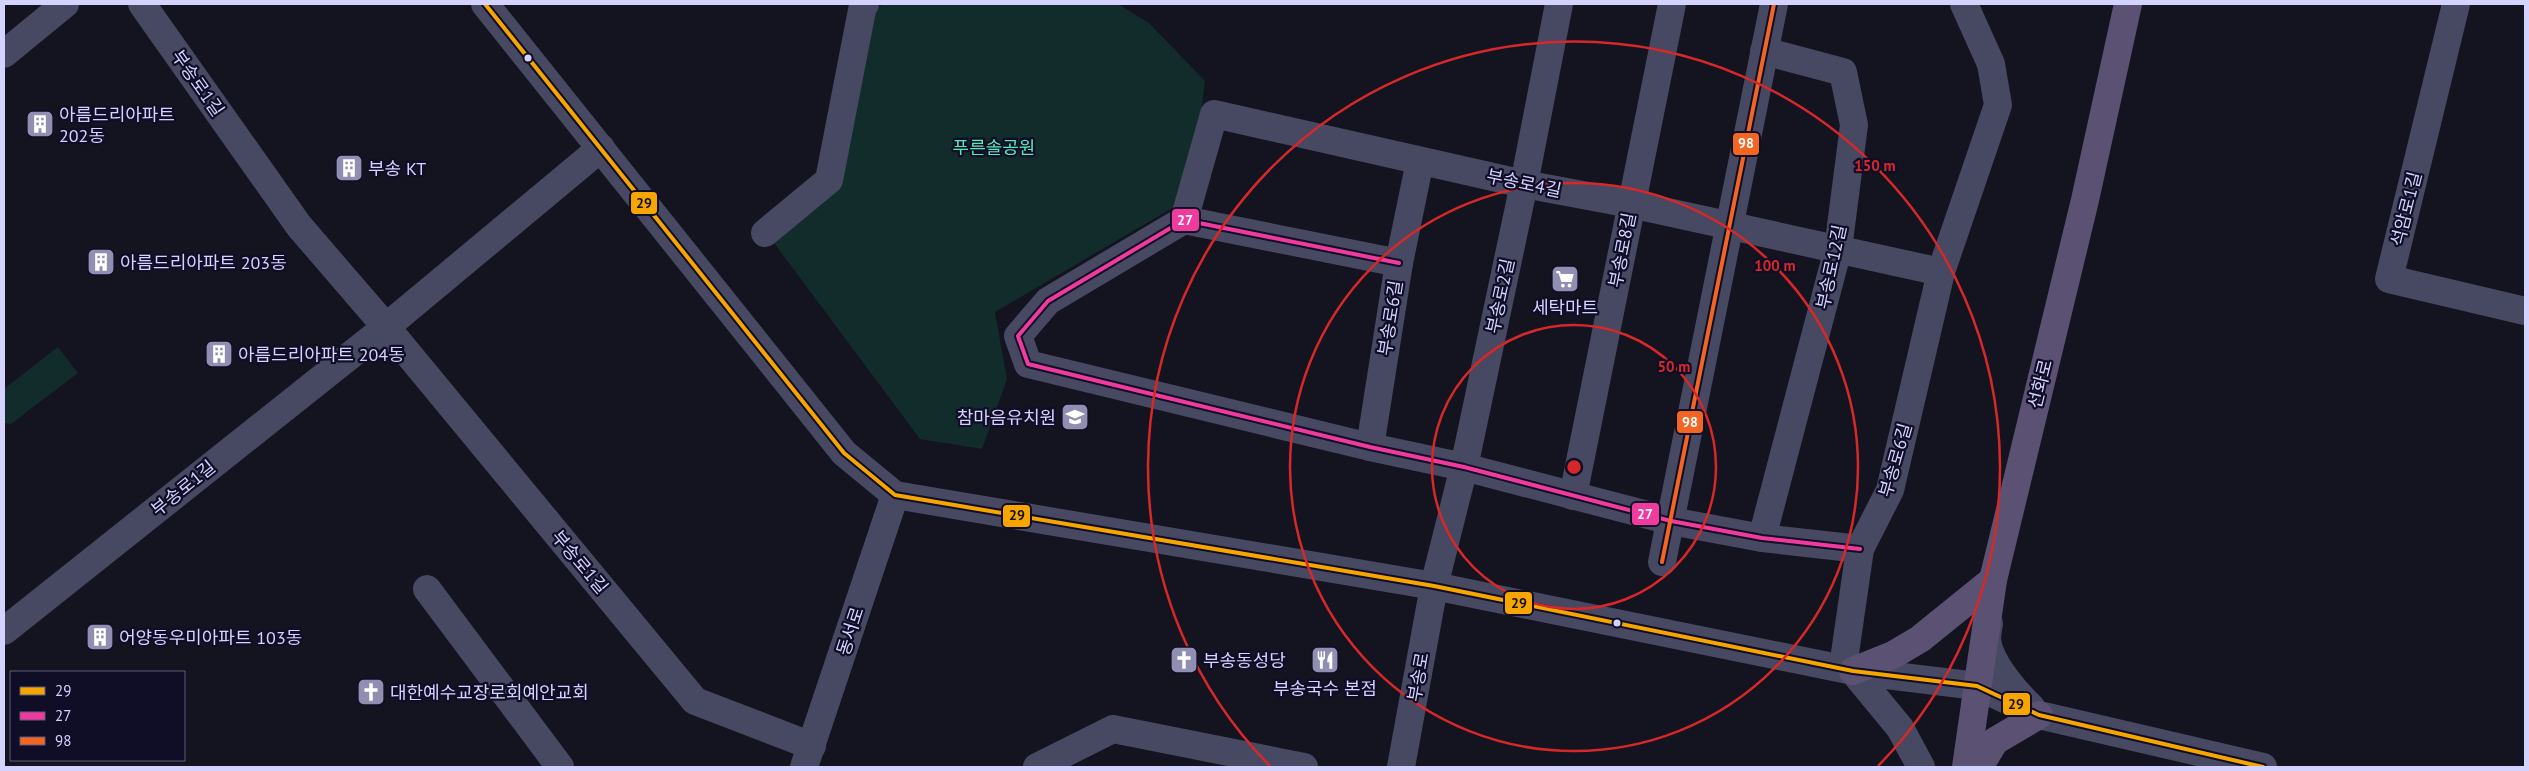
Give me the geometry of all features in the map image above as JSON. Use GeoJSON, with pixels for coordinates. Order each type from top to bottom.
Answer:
{"type":"FeatureCollection","features":[{"type":"Feature","properties":{"kind":"main road","name":"선화로"},"geometry":{"type":"LineString","coordinates":[[1966,767],[1993,580],[2085,200],[2128,4]]}},
{"type":"Feature","properties":{"kind":"main road"},"geometry":{"type":"LineString","coordinates":[[1848,669],[1893,655],[1920,638],[1993,580]]}},
{"type":"Feature","properties":{"kind":"main road"},"geometry":{"type":"LineString","coordinates":[[1979,767],[1994,741],[2039,715]]}},
{"type":"Feature","properties":{"kind":"street"},"geometry":{"type":"LineString","coordinates":[[4,54],[66,4]]}},
{"type":"Feature","properties":{"kind":"street","name":"부송로1길"},"geometry":{"type":"LineString","coordinates":[[142,4],[299,226],[386,327],[695,701],[808,757]]}},
{"type":"Feature","properties":{"kind":"street"},"geometry":{"type":"LineString","coordinates":[[485,4],[844,453],[895,495],[1434,586],[1848,669],[1977,686],[2039,715],[2263,767]]}},
{"type":"Feature","properties":{"kind":"street"},"geometry":{"type":"LineString","coordinates":[[765,233],[829,180],[863,5],[865,4]]}},
{"type":"Feature","properties":{"kind":"street","name":"부송로2길"},"geometry":{"type":"LineString","coordinates":[[1434,586],[1464,467],[1524,184],[1559,4]]}},
{"type":"Feature","properties":{"kind":"street","name":"부송로8길"},"geometry":{"type":"LineString","coordinates":[[1572,496],[1672,4]]}},
{"type":"Feature","properties":{"kind":"street"},"geometry":{"type":"LineString","coordinates":[[1662,562],[1774,4]]}},
{"type":"Feature","properties":{"kind":"street","name":"부송로6길"},"geometry":{"type":"LineString","coordinates":[[1848,669],[1860,548],[1890,490],[1941,272],[1998,105],[1991,64],[1964,4]]}},
{"type":"Feature","properties":{"kind":"street","name":"석암로1길"},"geometry":{"type":"LineString","coordinates":[[2456,4],[2389,280],[2525,311]]}},
{"type":"Feature","properties":{"kind":"street","name":"부송로12길"},"geometry":{"type":"LineString","coordinates":[[1762,538],[1838,249],[1854,125],[1843,72],[1764,51]]}},
{"type":"Feature","properties":{"kind":"street","name":"부송로4길"},"geometry":{"type":"LineString","coordinates":[[1184,220],[1214,114],[1524,184],[1631,204],[1941,272]]}},
{"type":"Feature","properties":{"kind":"street","name":"부송로1길"},"geometry":{"type":"LineString","coordinates":[[4,631],[386,327],[601,148]]}},
{"type":"Feature","properties":{"kind":"street","name":"부송로6길"},"geometry":{"type":"LineString","coordinates":[[1370,447],[1399,263],[1420,161]]}},
{"type":"Feature","properties":{"kind":"street"},"geometry":{"type":"LineString","coordinates":[[1399,263],[1184,220],[1048,301],[1018,336],[1028,364],[1370,447],[1464,467],[1670,521],[1762,538],[1860,548]]}},
{"type":"Feature","properties":{"kind":"street","name":"동서로"},"geometry":{"type":"LineString","coordinates":[[808,757],[895,495]]}},
{"type":"Feature","properties":{"kind":"street"},"geometry":{"type":"LineString","coordinates":[[1993,580],[1987,641],[1993,658],[2008,683],[2039,715]]}},
{"type":"Feature","properties":{"kind":"street","name":"부송로"},"geometry":{"type":"LineString","coordinates":[[1401,767],[1434,586]]}},
{"type":"Feature","properties":{"kind":"street"},"geometry":{"type":"LineString","coordinates":[[426,589],[558,767]]}},
{"type":"Feature","properties":{"kind":"street"},"geometry":{"type":"LineString","coordinates":[[1848,669],[1900,728],[1921,767]]}},
{"type":"Feature","properties":{"kind":"street"},"geometry":{"type":"LineString","coordinates":[[1037,767],[1113,729],[1304,767]]}},
{"type":"Feature","properties":{"kind":"green space","name":"푸른솔공원"},"geometry":{"type":"Polygon","coordinates":[[[884,4],[1118,4],[1149,23],[1205,81],[1191,197],[995,312],[1007,379],[982,449],[920,439],[774,243],[839,188],[872,10],[884,4]]]}},
{"type":"Feature","properties":{"kind":"green space"},"geometry":{"type":"Polygon","coordinates":[[[58,347],[78,373],[11,424],[4,423],[4,389],[58,347]]]}},
{"type":"Feature","properties":{"kind":"transit line","name":"29"},"geometry":{"type":"LineString","coordinates":[[485,4],[844,453],[895,495],[1434,586],[1853,671],[1977,686],[2039,715],[2263,767]]}},
{"type":"Feature","properties":{"kind":"transit line","name":"98"},"geometry":{"type":"LineString","coordinates":[[1662,562],[1774,4]]}},
{"type":"Feature","properties":{"kind":"transit line","name":"27"},"geometry":{"type":"LineString","coordinates":[[1399,263],[1184,220],[1048,301],[1018,336],[1028,364],[1370,447],[1464,467],[1671,521],[1762,538],[1860,549]]}},
{"type":"Feature","properties":{"kind":"place","name":"아름드리아파트 202동"},"geometry":{"type":"Point","coordinates":[40,124]}},
{"type":"Feature","properties":{"kind":"place","name":"부송 KT"},"geometry":{"type":"Point","coordinates":[349,168]}},
{"type":"Feature","properties":{"kind":"place","name":"아름드리아파트 203동"},"geometry":{"type":"Point","coordinates":[101,262]}},
{"type":"Feature","properties":{"kind":"place","name":"세탁마트"},"geometry":{"type":"Point","coordinates":[1565,279]}},
{"type":"Feature","properties":{"kind":"place","name":"아름드리아파트 204동"},"geometry":{"type":"Point","coordinates":[219,354]}},
{"type":"Feature","properties":{"kind":"place","name":"참마음유치원"},"geometry":{"type":"Point","coordinates":[1075,417]}},
{"type":"Feature","properties":{"kind":"place","name":"어양동우미아파트 103동"},"geometry":{"type":"Point","coordinates":[100,637]}},
{"type":"Feature","properties":{"kind":"place","name":"부송동성당"},"geometry":{"type":"Point","coordinates":[1184,660]}},
{"type":"Feature","properties":{"kind":"place","name":"부송국수 본점"},"geometry":{"type":"Point","coordinates":[1325,660]}},
{"type":"Feature","properties":{"kind":"place","name":"대한예수교장로회예안교회"},"geometry":{"type":"Point","coordinates":[371,692]}}]}
